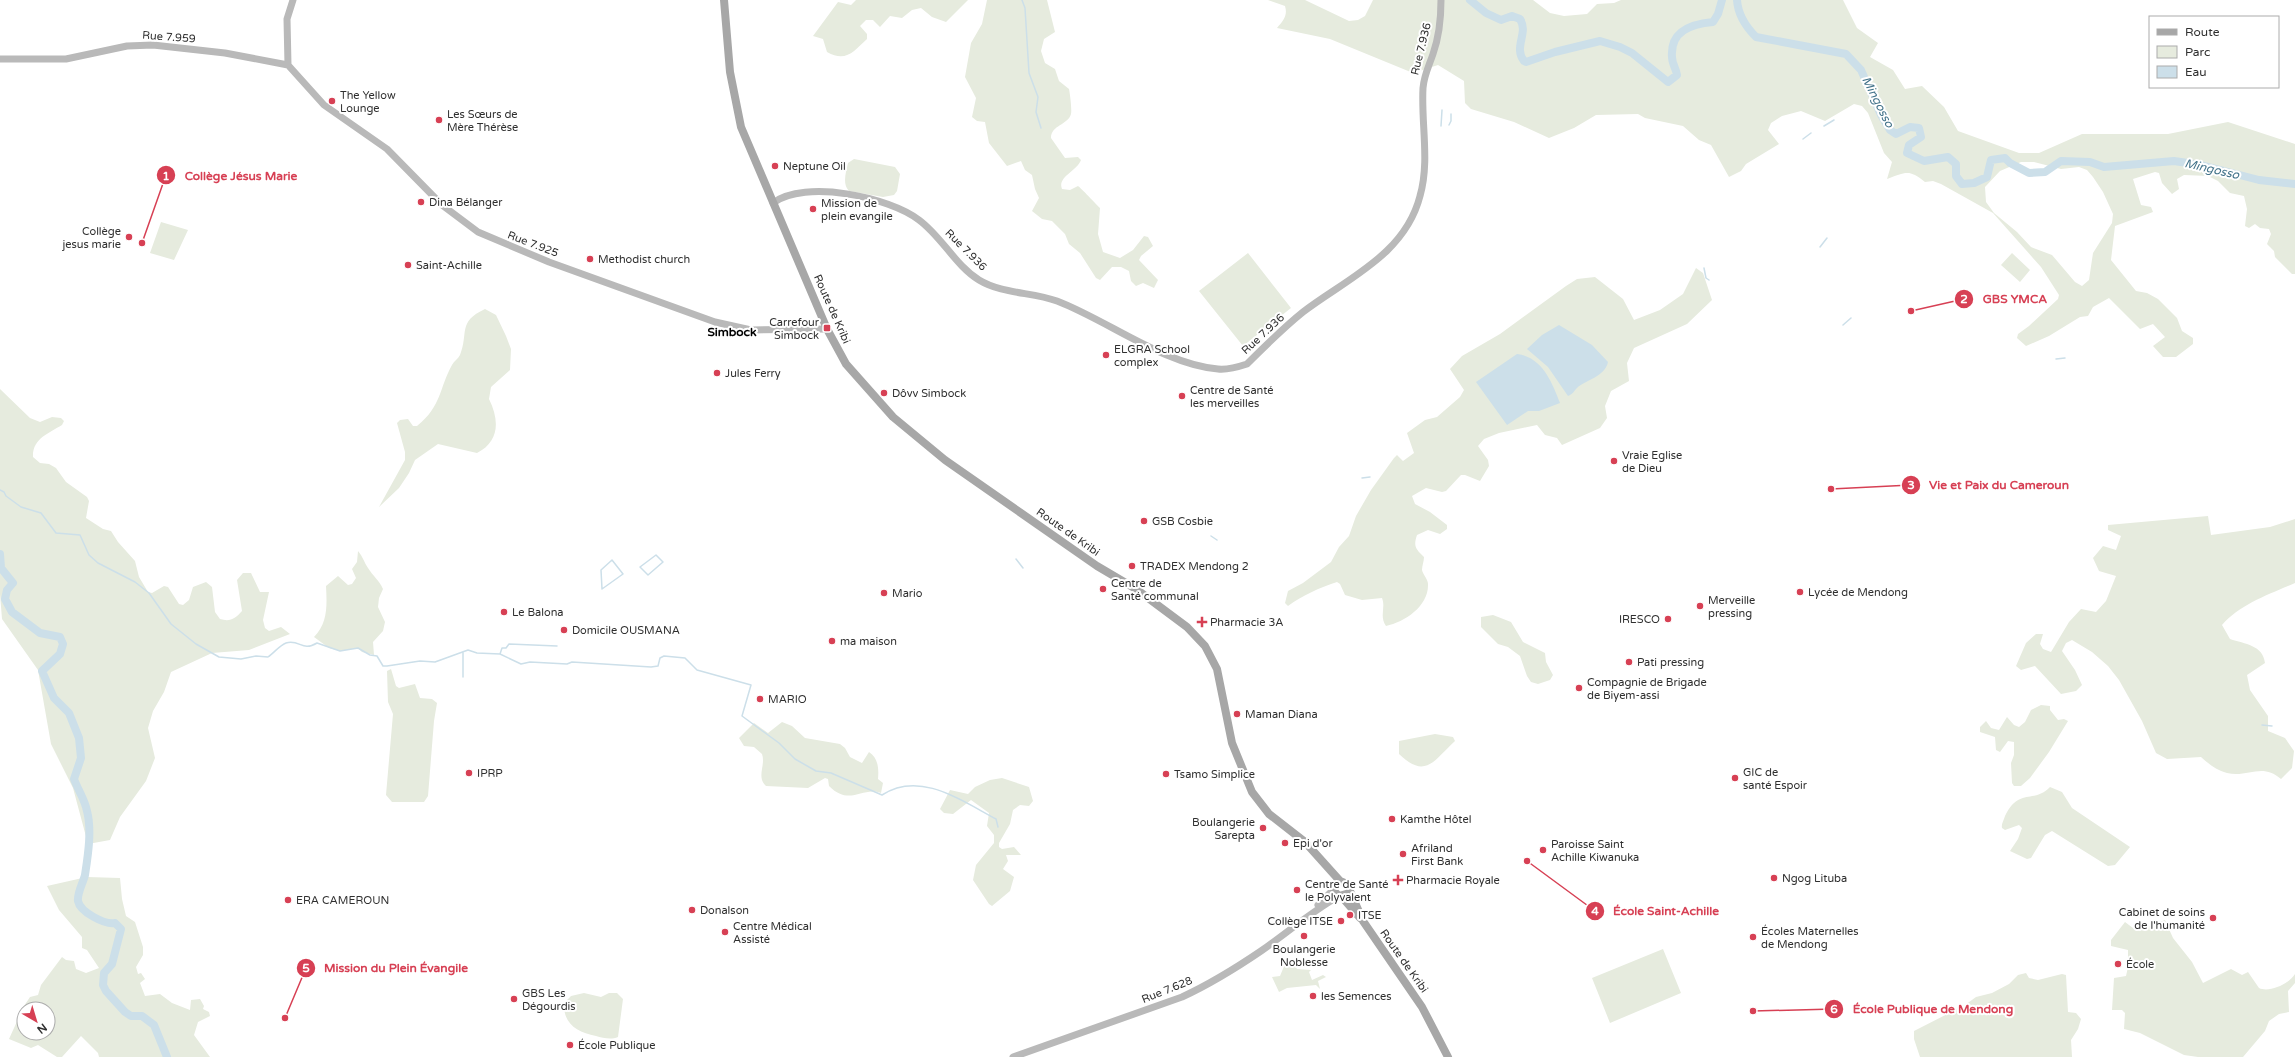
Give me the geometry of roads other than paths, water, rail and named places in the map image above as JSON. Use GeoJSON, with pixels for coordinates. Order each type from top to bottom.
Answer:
{"type":"FeatureCollection","features":[{"type":"Feature","properties":{"kind":"main road","name":"Route de Kribi"},"geometry":{"type":"LineString","coordinates":[[724,0],[730,72],[738,118],[827,329],[853,374],[893,417],[913,435],[974,482],[1041,526],[1097,566],[1155,602],[1184,624],[1205,646],[1217,669],[1232,743],[1252,792],[1268,814],[1306,842],[1324,864],[1336,885],[1347,884],[1363,921],[1422,1007],[1448,1057]]}},
{"type":"Feature","properties":{"kind":"main road"},"geometry":{"type":"LineString","coordinates":[[1336,885],[1340,896],[1363,921]]}},
{"type":"Feature","properties":{"kind":"main road"},"geometry":{"type":"LineString","coordinates":[[1340,896],[1349,891]]}},
{"type":"Feature","properties":{"kind":"street"},"geometry":{"type":"LineString","coordinates":[[288,65],[287,20],[293,0]]}},
{"type":"Feature","properties":{"kind":"street","name":"Rue 7.936"},"geometry":{"type":"LineString","coordinates":[[773,203],[781,197],[807,192],[842,194],[894,206],[928,228],[968,272],[980,280],[996,287],[1055,300],[1162,352],[1190,363],[1218,369],[1238,367],[1247,364],[1301,314],[1384,254],[1409,224],[1420,197],[1423,184],[1425,152],[1423,87],[1425,72],[1433,55],[1438,35],[1441,0]]}},
{"type":"Feature","properties":{"kind":"street","name":"Rue 7.959"},"geometry":{"type":"LineString","coordinates":[[0,59],[66,59],[127,46],[153,45],[225,53],[288,65]]}},
{"type":"Feature","properties":{"kind":"street","name":"Rue 7.925"},"geometry":{"type":"LineString","coordinates":[[288,65],[324,105],[387,149],[442,204],[488,238],[714,322],[752,330],[827,329]]}},
{"type":"Feature","properties":{"kind":"street","name":"Rue 7.628"},"geometry":{"type":"LineString","coordinates":[[1013,1057],[1187,994],[1226,974],[1262,950],[1312,911],[1336,885]]}},
{"type":"Feature","properties":{"kind":"street","name":"Rue 7.628"},"geometry":{"type":"LineString","coordinates":[[1312,911],[1340,896]]}},
{"type":"Feature","properties":{"kind":"water"},"geometry":{"type":"Polygon","coordinates":[[[1559,325],[1592,345],[1608,362],[1606,367],[1599,375],[1581,385],[1568,396],[1548,367],[1527,349],[1542,335],[1559,325]]]}},
{"type":"Feature","properties":{"kind":"water"},"geometry":{"type":"Polygon","coordinates":[[[1517,354],[1526,356],[1539,365],[1549,379],[1560,403],[1539,411],[1528,411],[1507,425],[1476,382],[1517,354]]]}},
{"type":"Feature","properties":{"kind":"waterway"},"geometry":{"type":"LineString","coordinates":[[1022,0],[1025,8],[1029,73],[1038,97],[1036,112],[1041,128]]}},
{"type":"Feature","properties":{"kind":"waterway","name":"Mingosso"},"geometry":{"type":"LineString","coordinates":[[1470,0],[1486,13],[1501,20],[1512,16],[1520,19],[1523,30],[1520,50],[1521,56],[1526,62],[1555,52],[1600,41],[1620,47],[1632,53],[1668,82],[1677,75],[1672,59],[1672,48],[1674,41],[1678,35],[1690,27],[1713,22],[1718,14],[1722,0]]}},
{"type":"Feature","properties":{"kind":"waterway","name":"Mingosso"},"geometry":{"type":"LineString","coordinates":[[1737,0],[1739,11],[1743,20],[1756,37],[1846,54],[1861,70],[1881,115],[1890,130],[1896,134],[1910,127],[1919,128],[1921,137],[1909,145],[1907,153],[1924,161],[1948,157],[1956,164],[1956,176],[1962,184],[1974,183],[1987,177],[1991,160],[2005,158],[2010,163],[2029,173],[2045,172],[2061,161],[2090,162],[2104,167],[2174,161],[2201,165],[2259,180],[2295,184]]}},
{"type":"Feature","properties":{"kind":"waterway"},"geometry":{"type":"LineString","coordinates":[[1441,126],[1442,110]]}},
{"type":"Feature","properties":{"kind":"waterway"},"geometry":{"type":"LineString","coordinates":[[1449,125],[1451,121],[1451,114]]}},
{"type":"Feature","properties":{"kind":"waterway"},"geometry":{"type":"LineString","coordinates":[[1824,126],[1834,120]]}},
{"type":"Feature","properties":{"kind":"waterway"},"geometry":{"type":"LineString","coordinates":[[1803,139],[1811,133]]}},
{"type":"Feature","properties":{"kind":"waterway"},"geometry":{"type":"LineString","coordinates":[[1820,247],[1827,238]]}},
{"type":"Feature","properties":{"kind":"waterway"},"geometry":{"type":"LineString","coordinates":[[1704,268],[1706,278],[1709,280]]}},
{"type":"Feature","properties":{"kind":"waterway"},"geometry":{"type":"LineString","coordinates":[[1843,325],[1851,318]]}},
{"type":"Feature","properties":{"kind":"waterway"},"geometry":{"type":"LineString","coordinates":[[2056,359],[2065,358]]}},
{"type":"Feature","properties":{"kind":"waterway"},"geometry":{"type":"LineString","coordinates":[[1362,478],[1370,477]]}},
{"type":"Feature","properties":{"kind":"waterway"},"geometry":{"type":"LineString","coordinates":[[0,490],[21,507],[41,513],[56,533],[80,535],[89,555],[98,563],[135,582],[149,593],[171,624],[196,644],[219,657],[241,659],[256,656],[268,657],[282,645],[291,642],[304,646],[317,643],[340,651],[358,648],[370,655],[377,656],[383,666],[420,661],[435,662],[468,650],[477,653],[500,654],[521,664],[530,662],[567,664],[572,662],[651,667],[658,666],[660,658],[664,656],[685,658],[697,670],[751,685],[742,716],[779,743],[795,759],[816,771],[831,773],[882,795],[896,788],[911,786],[926,787],[940,791],[955,797],[996,819],[998,827]]}},
{"type":"Feature","properties":{"kind":"waterway"},"geometry":{"type":"LineString","coordinates":[[1211,536],[1217,540]]}},
{"type":"Feature","properties":{"kind":"waterway"},"geometry":{"type":"LineString","coordinates":[[0,554],[1,568],[13,583],[7,590],[5,599],[12,612],[40,633],[60,637],[63,644],[60,654],[42,671],[54,698],[69,713],[79,738],[81,758],[74,779],[86,807],[89,834],[85,875],[79,891],[78,901],[83,909],[94,917],[105,922],[115,923],[121,929],[112,964],[104,973],[103,985],[106,991],[125,1012],[131,1016],[142,1016],[154,1025],[167,1057]]}},
{"type":"Feature","properties":{"kind":"waterway"},"geometry":{"type":"LineString","coordinates":[[656,555],[663,562],[648,575],[640,567],[656,555]]}},
{"type":"Feature","properties":{"kind":"waterway"},"geometry":{"type":"LineString","coordinates":[[1016,559],[1023,568]]}},
{"type":"Feature","properties":{"kind":"waterway"},"geometry":{"type":"LineString","coordinates":[[612,560],[623,574],[602,589],[601,570],[612,560]]}},
{"type":"Feature","properties":{"kind":"waterway"},"geometry":{"type":"LineString","coordinates":[[500,654],[502,648],[506,648],[509,644],[557,646]]}},
{"type":"Feature","properties":{"kind":"waterway"},"geometry":{"type":"LineString","coordinates":[[463,653],[463,677]]}},
{"type":"Feature","properties":{"kind":"waterway"},"geometry":{"type":"LineString","coordinates":[[2262,725],[2272,726]]}},
{"type":"Feature","properties":{"kind":"place","name":"The Yellow Lounge"},"geometry":{"type":"Point","coordinates":[332,101]}},
{"type":"Feature","properties":{"kind":"place","name":"Les Sœurs de Mère Thérèse"},"geometry":{"type":"Point","coordinates":[439,120]}},
{"type":"Feature","properties":{"kind":"place","name":"Neptune Oil"},"geometry":{"type":"Point","coordinates":[775,166]}},
{"type":"Feature","properties":{"kind":"place","name":"Dina Bélanger"},"geometry":{"type":"Point","coordinates":[421,202]}},
{"type":"Feature","properties":{"kind":"place","name":"Mission de plein evangile"},"geometry":{"type":"Point","coordinates":[813,209]}},
{"type":"Feature","properties":{"kind":"place","name":"Collège jesus marie"},"geometry":{"type":"Point","coordinates":[129,237]}},
{"type":"Feature","properties":{"kind":"place","name":"Collège Jésus Marie"},"geometry":{"type":"Point","coordinates":[142,243]}},
{"type":"Feature","properties":{"kind":"place","name":"Methodist church"},"geometry":{"type":"Point","coordinates":[590,259]}},
{"type":"Feature","properties":{"kind":"place","name":"Saint-Achille"},"geometry":{"type":"Point","coordinates":[408,265]}},
{"type":"Feature","properties":{"kind":"place","name":"GBS YMCA"},"geometry":{"type":"Point","coordinates":[1911,311]}},
{"type":"Feature","properties":{"kind":"place","name":"Carrefour Simbock"},"geometry":{"type":"Point","coordinates":[827,328]}},
{"type":"Feature","properties":{"kind":"place","name":"ELGRA School complex"},"geometry":{"type":"Point","coordinates":[1106,355]}},
{"type":"Feature","properties":{"kind":"place","name":"Jules Ferry"},"geometry":{"type":"Point","coordinates":[717,373]}},
{"type":"Feature","properties":{"kind":"place","name":"Dôvv Simbock"},"geometry":{"type":"Point","coordinates":[884,393]}},
{"type":"Feature","properties":{"kind":"place","name":"Centre de Santé les merveilles"},"geometry":{"type":"Point","coordinates":[1182,396]}},
{"type":"Feature","properties":{"kind":"place","name":"Vraie Eglise de Dieu"},"geometry":{"type":"Point","coordinates":[1614,461]}},
{"type":"Feature","properties":{"kind":"place","name":"Vie et Paix du Cameroun"},"geometry":{"type":"Point","coordinates":[1831,489]}},
{"type":"Feature","properties":{"kind":"place","name":"GSB Cosbie"},"geometry":{"type":"Point","coordinates":[1144,521]}},
{"type":"Feature","properties":{"kind":"place","name":"TRADEX Mendong 2"},"geometry":{"type":"Point","coordinates":[1132,566]}},
{"type":"Feature","properties":{"kind":"place","name":"Centre de Santé communal"},"geometry":{"type":"Point","coordinates":[1103,589]}},
{"type":"Feature","properties":{"kind":"place","name":"Lycée de Mendong"},"geometry":{"type":"Point","coordinates":[1800,592]}},
{"type":"Feature","properties":{"kind":"place","name":"Mario"},"geometry":{"type":"Point","coordinates":[884,593]}},
{"type":"Feature","properties":{"kind":"place","name":"Merveille pressing"},"geometry":{"type":"Point","coordinates":[1700,606]}},
{"type":"Feature","properties":{"kind":"place","name":"Le Balona"},"geometry":{"type":"Point","coordinates":[504,612]}},
{"type":"Feature","properties":{"kind":"place","name":"IRESCO"},"geometry":{"type":"Point","coordinates":[1668,619]}},
{"type":"Feature","properties":{"kind":"place","name":"Pharmacie 3A"},"geometry":{"type":"Point","coordinates":[1202,622]}},
{"type":"Feature","properties":{"kind":"place","name":"Domicile OUSMANA"},"geometry":{"type":"Point","coordinates":[564,630]}},
{"type":"Feature","properties":{"kind":"place","name":"ma maison"},"geometry":{"type":"Point","coordinates":[832,641]}},
{"type":"Feature","properties":{"kind":"place","name":"Pati pressing"},"geometry":{"type":"Point","coordinates":[1629,662]}},
{"type":"Feature","properties":{"kind":"place","name":"Compagnie de Brigade de Biyem-assi"},"geometry":{"type":"Point","coordinates":[1579,688]}},
{"type":"Feature","properties":{"kind":"place","name":"MARIO"},"geometry":{"type":"Point","coordinates":[760,699]}},
{"type":"Feature","properties":{"kind":"place","name":"Maman Diana"},"geometry":{"type":"Point","coordinates":[1237,714]}},
{"type":"Feature","properties":{"kind":"place","name":"IPRP"},"geometry":{"type":"Point","coordinates":[469,773]}},
{"type":"Feature","properties":{"kind":"place","name":"Tsamo Simplice"},"geometry":{"type":"Point","coordinates":[1166,774]}},
{"type":"Feature","properties":{"kind":"place","name":"GIC de santé Espoir"},"geometry":{"type":"Point","coordinates":[1735,778]}},
{"type":"Feature","properties":{"kind":"place","name":"Kamthe Hôtel"},"geometry":{"type":"Point","coordinates":[1392,819]}},
{"type":"Feature","properties":{"kind":"place","name":"Boulangerie Sarepta"},"geometry":{"type":"Point","coordinates":[1263,828]}},
{"type":"Feature","properties":{"kind":"place","name":"Epi d'or"},"geometry":{"type":"Point","coordinates":[1285,843]}},
{"type":"Feature","properties":{"kind":"place","name":"Paroisse Saint Achille Kiwanuka"},"geometry":{"type":"Point","coordinates":[1543,850]}},
{"type":"Feature","properties":{"kind":"place","name":"Afriland First Bank"},"geometry":{"type":"Point","coordinates":[1403,854]}},
{"type":"Feature","properties":{"kind":"place","name":"École Saint-Achille"},"geometry":{"type":"Point","coordinates":[1527,861]}},
{"type":"Feature","properties":{"kind":"place","name":"Ngog Lituba"},"geometry":{"type":"Point","coordinates":[1774,878]}},
{"type":"Feature","properties":{"kind":"place","name":"Pharmacie Royale"},"geometry":{"type":"Point","coordinates":[1398,880]}},
{"type":"Feature","properties":{"kind":"place","name":"Centre de Santé le Polyvalent"},"geometry":{"type":"Point","coordinates":[1297,890]}},
{"type":"Feature","properties":{"kind":"place","name":"ERA CAMEROUN"},"geometry":{"type":"Point","coordinates":[288,900]}},
{"type":"Feature","properties":{"kind":"place","name":"Donalson"},"geometry":{"type":"Point","coordinates":[692,910]}},
{"type":"Feature","properties":{"kind":"place","name":"ITSE"},"geometry":{"type":"Point","coordinates":[1350,915]}},
{"type":"Feature","properties":{"kind":"place","name":"Cabinet de soins de l'humanité"},"geometry":{"type":"Point","coordinates":[2213,918]}},
{"type":"Feature","properties":{"kind":"place","name":"Collège ITSE"},"geometry":{"type":"Point","coordinates":[1341,921]}},
{"type":"Feature","properties":{"kind":"place","name":"Centre Médical Assisté"},"geometry":{"type":"Point","coordinates":[725,932]}},
{"type":"Feature","properties":{"kind":"place","name":"Boulangerie Noblesse"},"geometry":{"type":"Point","coordinates":[1304,936]}},
{"type":"Feature","properties":{"kind":"place","name":"Écoles Maternelles de Mendong"},"geometry":{"type":"Point","coordinates":[1753,937]}},
{"type":"Feature","properties":{"kind":"place","name":"École"},"geometry":{"type":"Point","coordinates":[2118,964]}},
{"type":"Feature","properties":{"kind":"place","name":"les Semences"},"geometry":{"type":"Point","coordinates":[1313,996]}},
{"type":"Feature","properties":{"kind":"place","name":"GBS Les Dégourdis"},"geometry":{"type":"Point","coordinates":[514,999]}},
{"type":"Feature","properties":{"kind":"place","name":"École Publique de Mendong"},"geometry":{"type":"Point","coordinates":[1753,1011]}},
{"type":"Feature","properties":{"kind":"place","name":"Mission du Plein Évangile"},"geometry":{"type":"Point","coordinates":[285,1018]}},
{"type":"Feature","properties":{"kind":"place","name":"École Publique"},"geometry":{"type":"Point","coordinates":[570,1045]}},
{"type":"Feature","properties":{"kind":"district","name":"Simbock"},"geometry":{"type":"Point","coordinates":[732,332]}}]}
